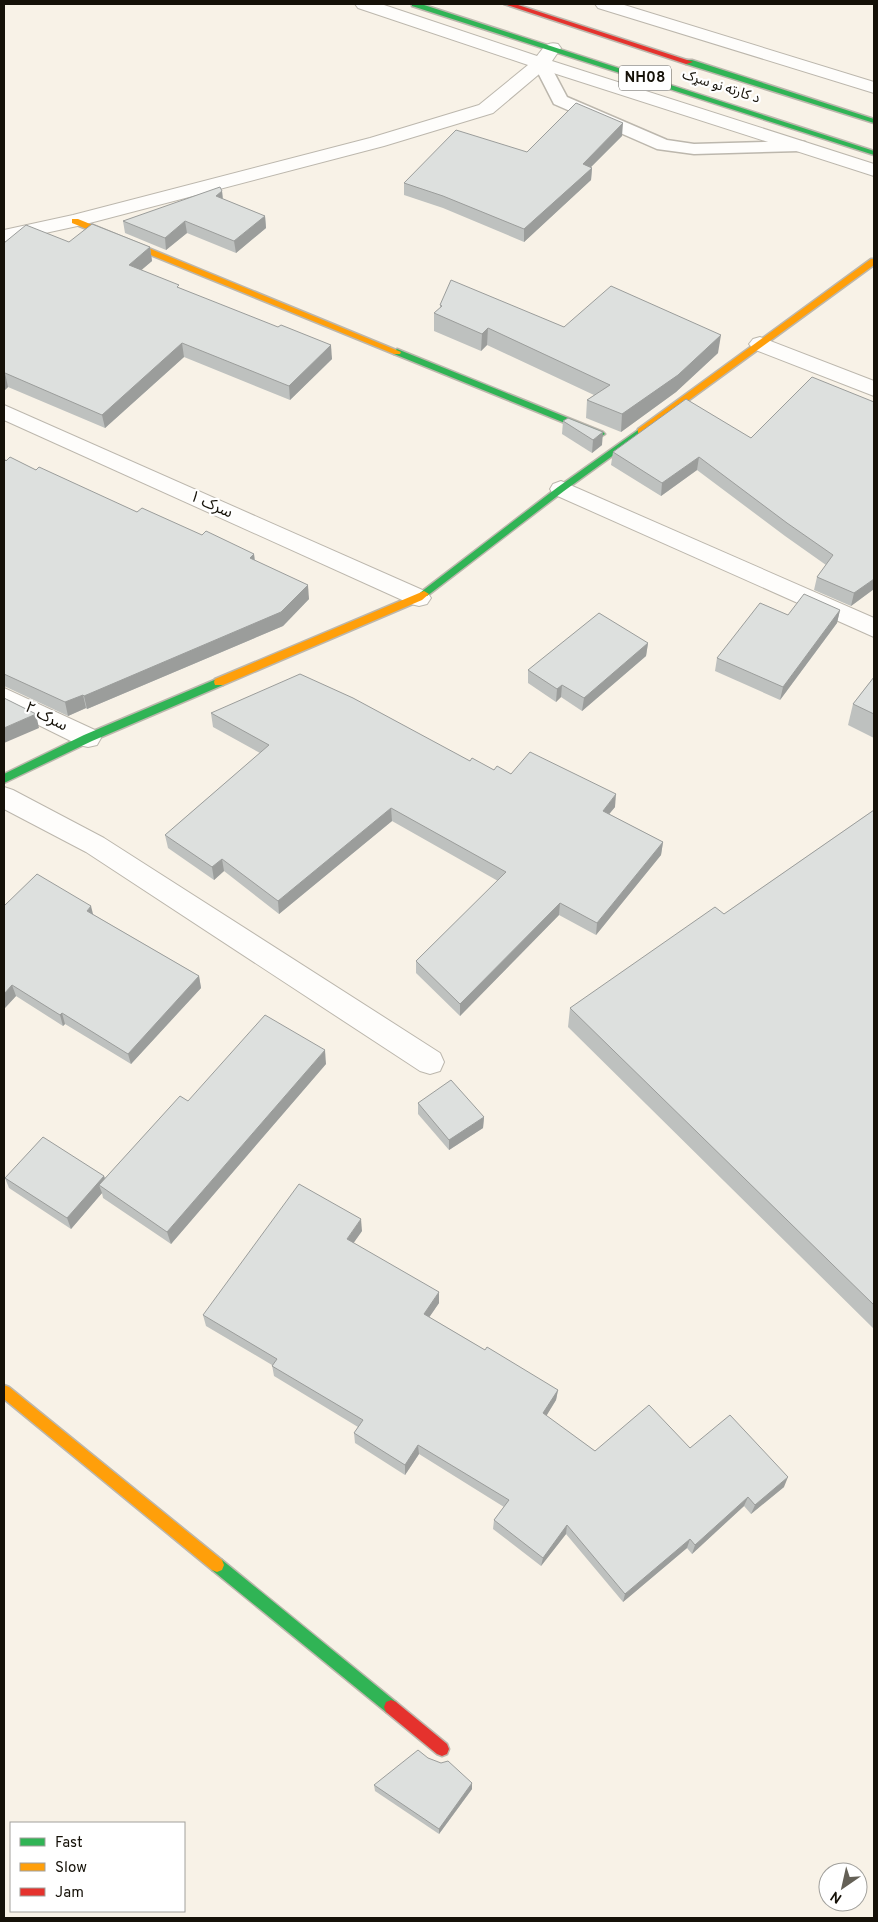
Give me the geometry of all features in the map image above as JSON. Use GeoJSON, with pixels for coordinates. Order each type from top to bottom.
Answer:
{"type":"FeatureCollection","features":[{"type":"Feature","properties":{"kind":"main road","name":"د کارته نو سړک"},"geometry":{"type":"LineString","coordinates":[[415,4],[546,56],[861,142],[874,153]]}},
{"type":"Feature","properties":{"kind":"main road","name":"د کارته نو سړک"},"geometry":{"type":"LineString","coordinates":[[508,4],[874,121]]}},
{"type":"Feature","properties":{"kind":"main road"},"geometry":{"type":"LineString","coordinates":[[75,221],[624,444]]}},
{"type":"Feature","properties":{"kind":"main road"},"geometry":{"type":"LineString","coordinates":[[4,779],[88,738],[418,598],[562,489],[874,261]]}},
{"type":"Feature","properties":{"kind":"main road"},"geometry":{"type":"LineString","coordinates":[[4,1391],[442,1749]]}},
{"type":"Feature","properties":{"kind":"street"},"geometry":{"type":"LineString","coordinates":[[364,4],[546,56],[799,146],[861,142],[874,170]]}},
{"type":"Feature","properties":{"kind":"street"},"geometry":{"type":"LineString","coordinates":[[604,4],[874,88]]}},
{"type":"Feature","properties":{"kind":"street"},"geometry":{"type":"LineString","coordinates":[[4,236],[75,221],[377,142],[486,109],[546,56]]}},
{"type":"Feature","properties":{"kind":"street"},"geometry":{"type":"LineString","coordinates":[[760,344],[874,389]]}},
{"type":"Feature","properties":{"kind":"street","name":"سرک ۱"},"geometry":{"type":"LineString","coordinates":[[4,412],[418,598]]}},
{"type":"Feature","properties":{"kind":"street"},"geometry":{"type":"LineString","coordinates":[[562,489],[874,628]]}},
{"type":"Feature","properties":{"kind":"street","name":"سرک ۲"},"geometry":{"type":"LineString","coordinates":[[4,696],[88,738]]}},
{"type":"Feature","properties":{"kind":"street"},"geometry":{"type":"LineString","coordinates":[[4,797],[95,845],[430,1062]]}},
{"type":"Feature","properties":{"kind":"lane"},"geometry":{"type":"LineString","coordinates":[[546,56],[560,100],[663,145],[694,149],[799,146]]}},
{"type":"Feature","properties":{"kind":"building"},"geometry":{"type":"Polygon","coordinates":[[[576,103],[623,123],[583,164],[592,168],[524,229],[443,196],[404,183],[456,130],[527,152],[576,103]]]}},
{"type":"Feature","properties":{"kind":"building"},"geometry":{"type":"Polygon","coordinates":[[[220,187],[222,191],[216,196],[265,216],[234,241],[185,221],[165,238],[123,221],[220,187]]]}},
{"type":"Feature","properties":{"kind":"building"},"geometry":{"type":"Polygon","coordinates":[[[92,224],[150,247],[129,265],[179,285],[177,287],[278,327],[281,325],[331,345],[289,386],[182,343],[102,415],[4,374],[4,243],[26,225],[69,242],[92,224]]]}},
{"type":"Feature","properties":{"kind":"building"},"geometry":{"type":"Polygon","coordinates":[[[451,280],[564,327],[611,286],[721,335],[678,375],[622,414],[587,400],[610,385],[488,328],[482,334],[434,313],[442,306],[440,305],[451,280]]]}},
{"type":"Feature","properties":{"kind":"building"},"geometry":{"type":"Polygon","coordinates":[[[812,377],[874,402],[874,579],[854,593],[817,577],[833,555],[699,457],[662,483],[613,452],[686,399],[751,438],[812,377]]]}},
{"type":"Feature","properties":{"kind":"building"},"geometry":{"type":"Polygon","coordinates":[[[568,418],[603,432],[593,440],[563,421],[568,418]]]}},
{"type":"Feature","properties":{"kind":"building"},"geometry":{"type":"Polygon","coordinates":[[[10,457],[36,470],[39,467],[137,512],[142,508],[202,535],[206,531],[254,554],[250,558],[308,585],[281,612],[84,696],[65,702],[4,674],[4,459],[6,461],[10,457]]]}},
{"type":"Feature","properties":{"kind":"building"},"geometry":{"type":"Polygon","coordinates":[[[804,594],[840,610],[783,687],[717,658],[760,603],[788,615],[804,594]]]}},
{"type":"Feature","properties":{"kind":"building"},"geometry":{"type":"Polygon","coordinates":[[[599,613],[648,643],[584,698],[562,685],[557,689],[528,670],[599,613]]]}},
{"type":"Feature","properties":{"kind":"building"},"geometry":{"type":"Polygon","coordinates":[[[300,674],[353,698],[470,761],[472,758],[494,770],[497,766],[511,774],[530,752],[616,794],[603,811],[663,842],[597,923],[560,903],[460,1004],[416,961],[506,872],[391,808],[278,901],[222,859],[212,867],[165,835],[269,745],[211,713],[300,674]]]}},
{"type":"Feature","properties":{"kind":"building"},"geometry":{"type":"Polygon","coordinates":[[[874,677],[874,714],[853,704],[874,677]]]}},
{"type":"Feature","properties":{"kind":"building"},"geometry":{"type":"Polygon","coordinates":[[[4,698],[36,714],[4,728],[4,698]]]}},
{"type":"Feature","properties":{"kind":"building"},"geometry":{"type":"Polygon","coordinates":[[[874,810],[874,1305],[570,1008],[715,907],[724,914],[874,810]]]}},
{"type":"Feature","properties":{"kind":"building"},"geometry":{"type":"Polygon","coordinates":[[[37,874],[91,906],[87,911],[199,976],[128,1054],[12,985],[4,994],[4,906],[37,874]]]}},
{"type":"Feature","properties":{"kind":"building"},"geometry":{"type":"Polygon","coordinates":[[[265,1015],[325,1050],[167,1232],[99,1185],[180,1096],[188,1101],[265,1015]]]}},
{"type":"Feature","properties":{"kind":"building"},"geometry":{"type":"Polygon","coordinates":[[[451,1080],[484,1117],[449,1140],[418,1103],[451,1080]]]}},
{"type":"Feature","properties":{"kind":"building"},"geometry":{"type":"Polygon","coordinates":[[[43,1137],[104,1176],[67,1218],[5,1178],[43,1137]]]}},
{"type":"Feature","properties":{"kind":"building"},"geometry":{"type":"Polygon","coordinates":[[[299,1184],[361,1219],[347,1239],[439,1292],[424,1314],[485,1350],[487,1347],[558,1390],[543,1413],[595,1451],[649,1405],[690,1448],[730,1415],[788,1477],[755,1505],[748,1497],[695,1545],[690,1539],[625,1594],[567,1525],[543,1558],[494,1520],[509,1500],[418,1445],[405,1465],[354,1433],[363,1420],[272,1366],[277,1359],[203,1315],[299,1184]]]}},
{"type":"Feature","properties":{"kind":"building"},"geometry":{"type":"Polygon","coordinates":[[[418,1750],[428,1758],[441,1763],[448,1761],[472,1783],[439,1829],[374,1785],[418,1750]]]}},
{"type":"Feature","properties":{"kind":"traffic: fast"},"geometry":{"type":"LineString","coordinates":[[415,4],[874,153]]}},
{"type":"Feature","properties":{"kind":"traffic: fast"},"geometry":{"type":"LineString","coordinates":[[689,62],[874,121]]}},
{"type":"Feature","properties":{"kind":"traffic: fast"},"geometry":{"type":"LineString","coordinates":[[397,352],[600,434]]}},
{"type":"Feature","properties":{"kind":"traffic: fast"},"geometry":{"type":"LineString","coordinates":[[424,594],[561,489],[641,431]]}},
{"type":"Feature","properties":{"kind":"traffic: fast"},"geometry":{"type":"LineString","coordinates":[[4,779],[88,738],[219,682]]}},
{"type":"Feature","properties":{"kind":"traffic: fast"},"geometry":{"type":"LineString","coordinates":[[217,1565],[391,1707]]}},
{"type":"Feature","properties":{"kind":"traffic: slow"},"geometry":{"type":"LineString","coordinates":[[75,221],[397,352]]}},
{"type":"Feature","properties":{"kind":"traffic: slow"},"geometry":{"type":"LineString","coordinates":[[641,431],[874,261]]}},
{"type":"Feature","properties":{"kind":"traffic: slow"},"geometry":{"type":"LineString","coordinates":[[219,682],[419,598],[424,594]]}},
{"type":"Feature","properties":{"kind":"traffic: slow"},"geometry":{"type":"LineString","coordinates":[[4,1391],[217,1565]]}},
{"type":"Feature","properties":{"kind":"traffic: jam"},"geometry":{"type":"LineString","coordinates":[[508,4],[689,62]]}},
{"type":"Feature","properties":{"kind":"traffic: jam"},"geometry":{"type":"LineString","coordinates":[[391,1707],[442,1749]]}}]}
